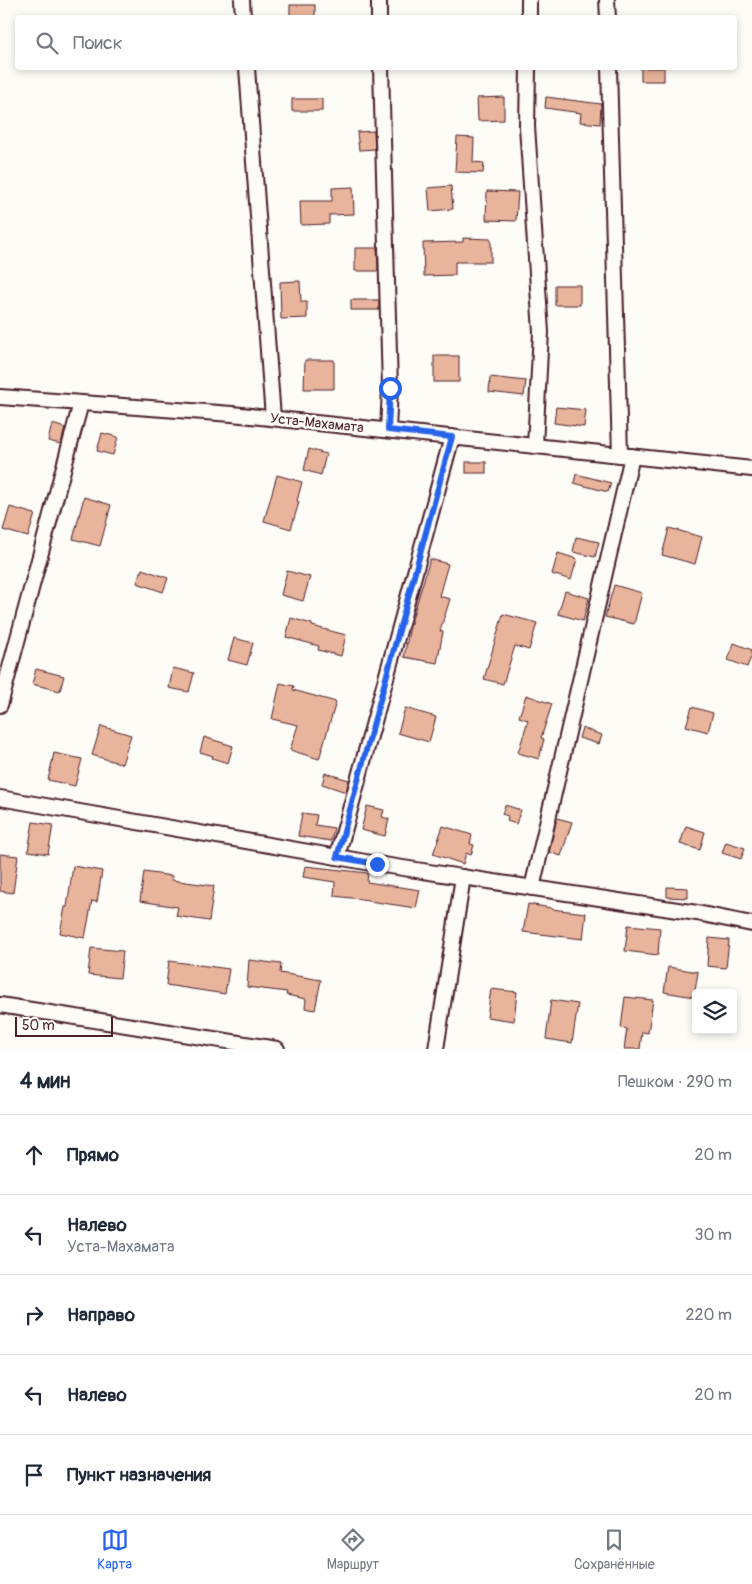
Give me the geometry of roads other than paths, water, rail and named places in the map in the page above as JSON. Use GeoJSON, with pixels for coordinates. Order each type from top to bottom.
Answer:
{"type":"FeatureCollection","features":[{"type":"Feature","properties":{"kind":"street"},"geometry":{"type":"LineString","coordinates":[[242,0],[243,15]]}},
{"type":"Feature","properties":{"kind":"street"},"geometry":{"type":"LineString","coordinates":[[379,0],[379,15]]}},
{"type":"Feature","properties":{"kind":"street"},"geometry":{"type":"LineString","coordinates":[[529,0],[529,15]]}},
{"type":"Feature","properties":{"kind":"street"},"geometry":{"type":"LineString","coordinates":[[607,0],[608,15]]}},
{"type":"Feature","properties":{"kind":"street"},"geometry":{"type":"LineString","coordinates":[[247,70],[273,418]]}},
{"type":"Feature","properties":{"kind":"street"},"geometry":{"type":"LineString","coordinates":[[381,70],[390,388],[388,430]]}},
{"type":"Feature","properties":{"kind":"street"},"geometry":{"type":"LineString","coordinates":[[528,70],[527,126],[541,332],[534,446]]}},
{"type":"Feature","properties":{"kind":"street"},"geometry":{"type":"LineString","coordinates":[[532,888],[626,456],[609,70]]}},
{"type":"Feature","properties":{"kind":"street","name":"Уста-Махамата"},"geometry":{"type":"LineString","coordinates":[[0,397],[273,418],[752,469]]}},
{"type":"Feature","properties":{"kind":"street"},"geometry":{"type":"LineString","coordinates":[[0,705],[81,403]]}},
{"type":"Feature","properties":{"kind":"street"},"geometry":{"type":"LineString","coordinates":[[337,857],[452,437]]}},
{"type":"Feature","properties":{"kind":"street"},"geometry":{"type":"LineString","coordinates":[[0,798],[337,857],[697,913],[752,924]]}},
{"type":"Feature","properties":{"kind":"street"},"geometry":{"type":"LineString","coordinates":[[436,1049],[463,877]]}},
{"type":"Feature","properties":{"kind":"street"},"geometry":{"type":"LineString","coordinates":[[0,1005],[277,1049]]}}]}
